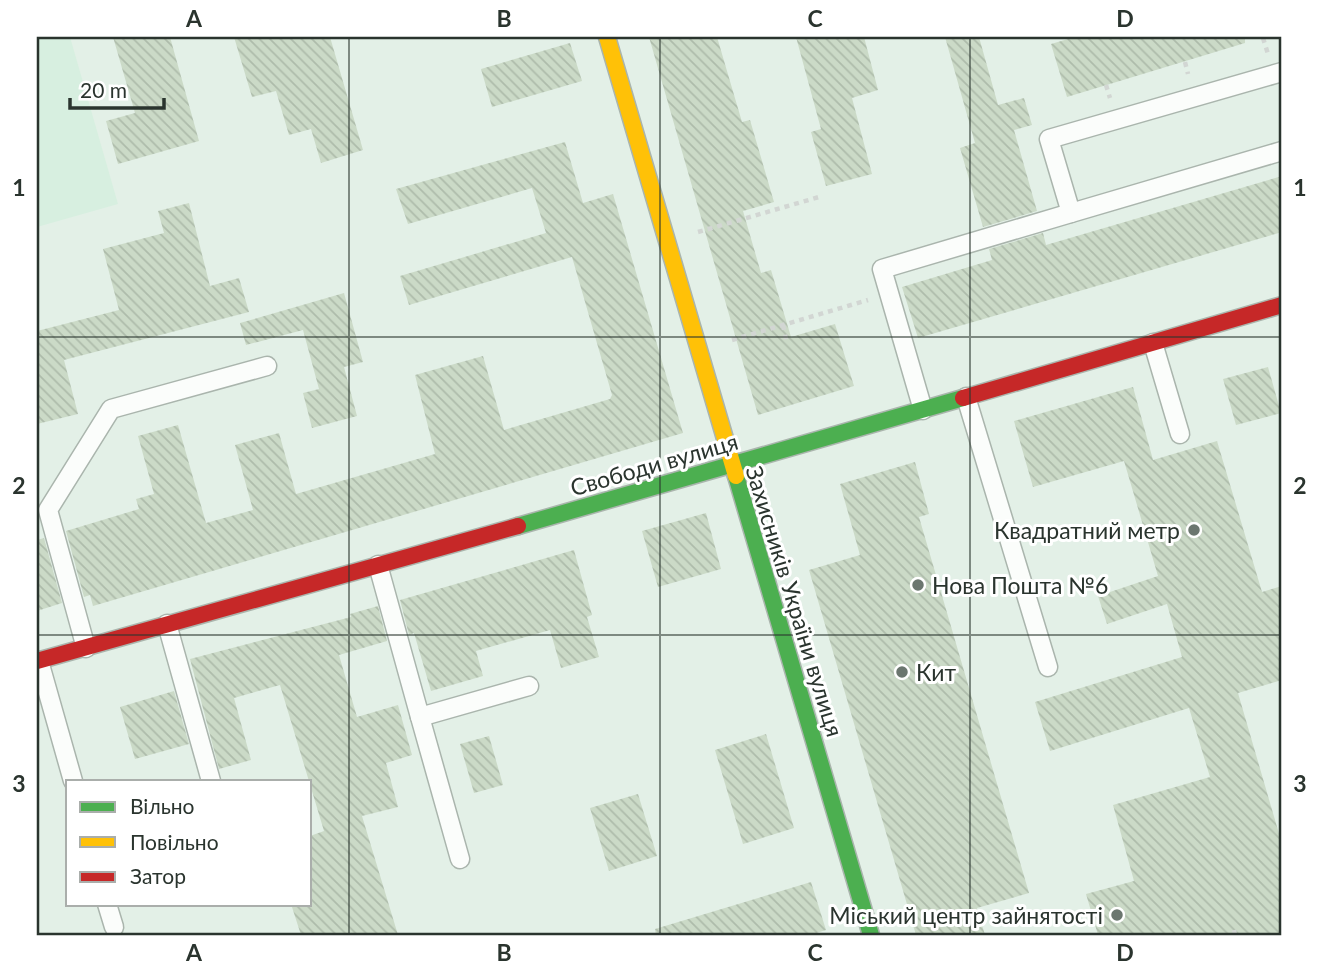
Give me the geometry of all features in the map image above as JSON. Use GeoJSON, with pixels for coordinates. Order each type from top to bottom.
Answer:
{"type":"FeatureCollection","features":[{"type":"Feature","properties":{"kind":"main road","name":"Захисників України вулиця"},"geometry":{"type":"LineString","coordinates":[[607,37],[871,935]]}},
{"type":"Feature","properties":{"kind":"main road","name":"Свободи вулиця"},"geometry":{"type":"LineString","coordinates":[[38,661],[731,466],[1282,305]]}},
{"type":"Feature","properties":{"kind":"lane"},"geometry":{"type":"LineString","coordinates":[[1071,213],[1049,139],[1282,72]]}},
{"type":"Feature","properties":{"kind":"lane"},"geometry":{"type":"LineString","coordinates":[[923,410],[881,269],[1282,151]]}},
{"type":"Feature","properties":{"kind":"lane"},"geometry":{"type":"LineString","coordinates":[[1153,343],[1180,434]]}},
{"type":"Feature","properties":{"kind":"lane"},"geometry":{"type":"LineString","coordinates":[[86,648],[48,510],[111,409],[267,366]]}},
{"type":"Feature","properties":{"kind":"lane"},"geometry":{"type":"LineString","coordinates":[[966,397],[1048,667]]}},
{"type":"Feature","properties":{"kind":"lane"},"geometry":{"type":"LineString","coordinates":[[377,565],[460,859]]}},
{"type":"Feature","properties":{"kind":"lane"},"geometry":{"type":"LineString","coordinates":[[167,624],[211,780]]}},
{"type":"Feature","properties":{"kind":"lane"},"geometry":{"type":"LineString","coordinates":[[38,661],[73,780]]}},
{"type":"Feature","properties":{"kind":"lane"},"geometry":{"type":"LineString","coordinates":[[420,717],[529,686]]}},
{"type":"Feature","properties":{"kind":"lane"},"geometry":{"type":"LineString","coordinates":[[108,906],[114,927]]}},
{"type":"Feature","properties":{"kind":"path"},"geometry":{"type":"LineString","coordinates":[[666,241],[819,197]]}},
{"type":"Feature","properties":{"kind":"path"},"geometry":{"type":"LineString","coordinates":[[698,351],[889,294]]}},
{"type":"Feature","properties":{"kind":"path"},"geometry":{"type":"LineString","coordinates":[[783,325],[786,339]]}},
{"type":"Feature","properties":{"kind":"shaded area"},"geometry":{"type":"Polygon","coordinates":[[[37,37],[70,37],[118,204],[37,227],[37,37]]]}},
{"type":"Feature","properties":{"kind":"building"},"geometry":{"type":"Polygon","coordinates":[[[113,37],[170,37],[199,141],[118,164],[106,121],[135,113],[113,37]]]}},
{"type":"Feature","properties":{"kind":"building"},"geometry":{"type":"Polygon","coordinates":[[[234,37],[330,37],[363,150],[321,163],[311,129],[289,135],[276,91],[252,97],[234,37]]]}},
{"type":"Feature","properties":{"kind":"building"},"geometry":{"type":"Polygon","coordinates":[[[649,37],[717,37],[742,122],[750,120],[774,202],[743,211],[761,273],[771,270],[791,337],[835,324],[854,386],[758,415],[649,37]]]}},
{"type":"Feature","properties":{"kind":"building"},"geometry":{"type":"Polygon","coordinates":[[[796,37],[864,37],[878,90],[852,98],[872,174],[826,186],[811,132],[821,129],[796,37]]]}},
{"type":"Feature","properties":{"kind":"building"},"geometry":{"type":"Polygon","coordinates":[[[945,37],[979,37],[998,105],[1024,98],[1032,125],[1014,130],[1037,211],[983,227],[960,148],[975,143],[945,37]]]}},
{"type":"Feature","properties":{"kind":"building"},"geometry":{"type":"Polygon","coordinates":[[[1075,37],[1245,37],[1245,43],[1067,97],[1051,44],[1075,37]]]}},
{"type":"Feature","properties":{"kind":"building"},"geometry":{"type":"Polygon","coordinates":[[[570,43],[582,81],[492,107],[481,69],[570,43]]]}},
{"type":"Feature","properties":{"kind":"building"},"geometry":{"type":"Polygon","coordinates":[[[565,142],[583,203],[613,194],[683,433],[93,606],[90,595],[84,597],[66,531],[139,509],[136,499],[154,494],[138,436],[178,425],[206,523],[253,510],[235,445],[279,433],[296,494],[435,454],[415,375],[483,356],[504,430],[610,399],[612,395],[572,257],[409,305],[400,276],[546,233],[532,188],[408,224],[396,189],[565,142]]]}},
{"type":"Feature","properties":{"kind":"building"},"geometry":{"type":"Polygon","coordinates":[[[1282,176],[1282,232],[918,338],[902,287],[992,260],[989,249],[1043,233],[1046,245],[1282,176]]]}},
{"type":"Feature","properties":{"kind":"building"},"geometry":{"type":"Polygon","coordinates":[[[189,203],[210,286],[239,278],[249,312],[64,360],[78,414],[37,424],[37,331],[119,310],[103,249],[164,233],[158,211],[189,203]]]}},
{"type":"Feature","properties":{"kind":"building"},"geometry":{"type":"Polygon","coordinates":[[[344,293],[363,362],[344,367],[357,416],[312,428],[303,393],[319,389],[303,330],[246,345],[240,323],[344,293]]]}},
{"type":"Feature","properties":{"kind":"building"},"geometry":{"type":"Polygon","coordinates":[[[1268,367],[1281,413],[1236,425],[1223,379],[1268,367]]]}},
{"type":"Feature","properties":{"kind":"building"},"geometry":{"type":"Polygon","coordinates":[[[1133,387],[1153,460],[1217,441],[1262,592],[1282,586],[1282,680],[1238,693],[1282,844],[1282,935],[1098,935],[1086,894],[1134,881],[1113,805],[1210,777],[1189,708],[1050,751],[1035,702],[1182,657],[1167,604],[1107,624],[1098,596],[1158,576],[1124,461],[1033,487],[1014,421],[1133,387]]]}},
{"type":"Feature","properties":{"kind":"building","name":"Кит"},"geometry":{"type":"Polygon","coordinates":[[[915,462],[929,514],[919,517],[1029,893],[977,908],[985,935],[916,935],[809,570],[860,555],[840,484],[915,462]]]}},
{"type":"Feature","properties":{"kind":"building"},"geometry":{"type":"Polygon","coordinates":[[[706,513],[721,569],[658,587],[642,531],[706,513]]]}},
{"type":"Feature","properties":{"kind":"building"},"geometry":{"type":"Polygon","coordinates":[[[44,538],[62,603],[37,611],[37,540],[44,538]]]}},
{"type":"Feature","properties":{"kind":"building"},"geometry":{"type":"Polygon","coordinates":[[[574,550],[592,615],[587,617],[599,657],[561,668],[550,630],[476,651],[483,676],[431,691],[414,633],[409,635],[400,600],[574,550]]]}},
{"type":"Feature","properties":{"kind":"building"},"geometry":{"type":"Polygon","coordinates":[[[378,606],[387,641],[339,655],[357,717],[398,705],[412,755],[386,763],[398,807],[362,816],[398,935],[301,935],[292,906],[312,906],[312,835],[324,831],[312,791],[312,780],[309,780],[280,685],[234,698],[251,760],[219,769],[190,659],[351,617],[350,614],[378,606]]]}},
{"type":"Feature","properties":{"kind":"building"},"geometry":{"type":"Polygon","coordinates":[[[174,691],[189,744],[135,759],[120,707],[174,691]]]}},
{"type":"Feature","properties":{"kind":"building"},"geometry":{"type":"Polygon","coordinates":[[[766,734],[794,828],[743,844],[715,750],[766,734]]]}},
{"type":"Feature","properties":{"kind":"building"},"geometry":{"type":"Polygon","coordinates":[[[489,736],[503,785],[474,793],[460,744],[489,736]]]}},
{"type":"Feature","properties":{"kind":"building"},"geometry":{"type":"Polygon","coordinates":[[[638,794],[657,856],[609,871],[590,808],[638,794]]]}},
{"type":"Feature","properties":{"kind":"building"},"geometry":{"type":"Polygon","coordinates":[[[811,882],[826,930],[810,935],[656,935],[655,929],[811,882]]]}},
{"type":"Feature","properties":{"kind":"traffic: fast"},"geometry":{"type":"LineString","coordinates":[[518,526],[963,398]]}},
{"type":"Feature","properties":{"kind":"traffic: fast"},"geometry":{"type":"LineString","coordinates":[[736,476],[871,935]]}},
{"type":"Feature","properties":{"kind":"traffic: slow"},"geometry":{"type":"LineString","coordinates":[[607,37],[736,476]]}},
{"type":"Feature","properties":{"kind":"traffic: jam"},"geometry":{"type":"LineString","coordinates":[[963,398],[1282,305]]}},
{"type":"Feature","properties":{"kind":"traffic: jam"},"geometry":{"type":"LineString","coordinates":[[37,661],[518,526]]}},
{"type":"Feature","properties":{"kind":"place","name":"Квадратний метр"},"geometry":{"type":"Point","coordinates":[1194,530]}},
{"type":"Feature","properties":{"kind":"place","name":"Нова Пошта №6"},"geometry":{"type":"Point","coordinates":[918,585]}},
{"type":"Feature","properties":{"kind":"place","name":"Кит"},"geometry":{"type":"Point","coordinates":[902,672]}},
{"type":"Feature","properties":{"kind":"place","name":"Міський центр зайнятості"},"geometry":{"type":"Point","coordinates":[1117,915]}}]}
